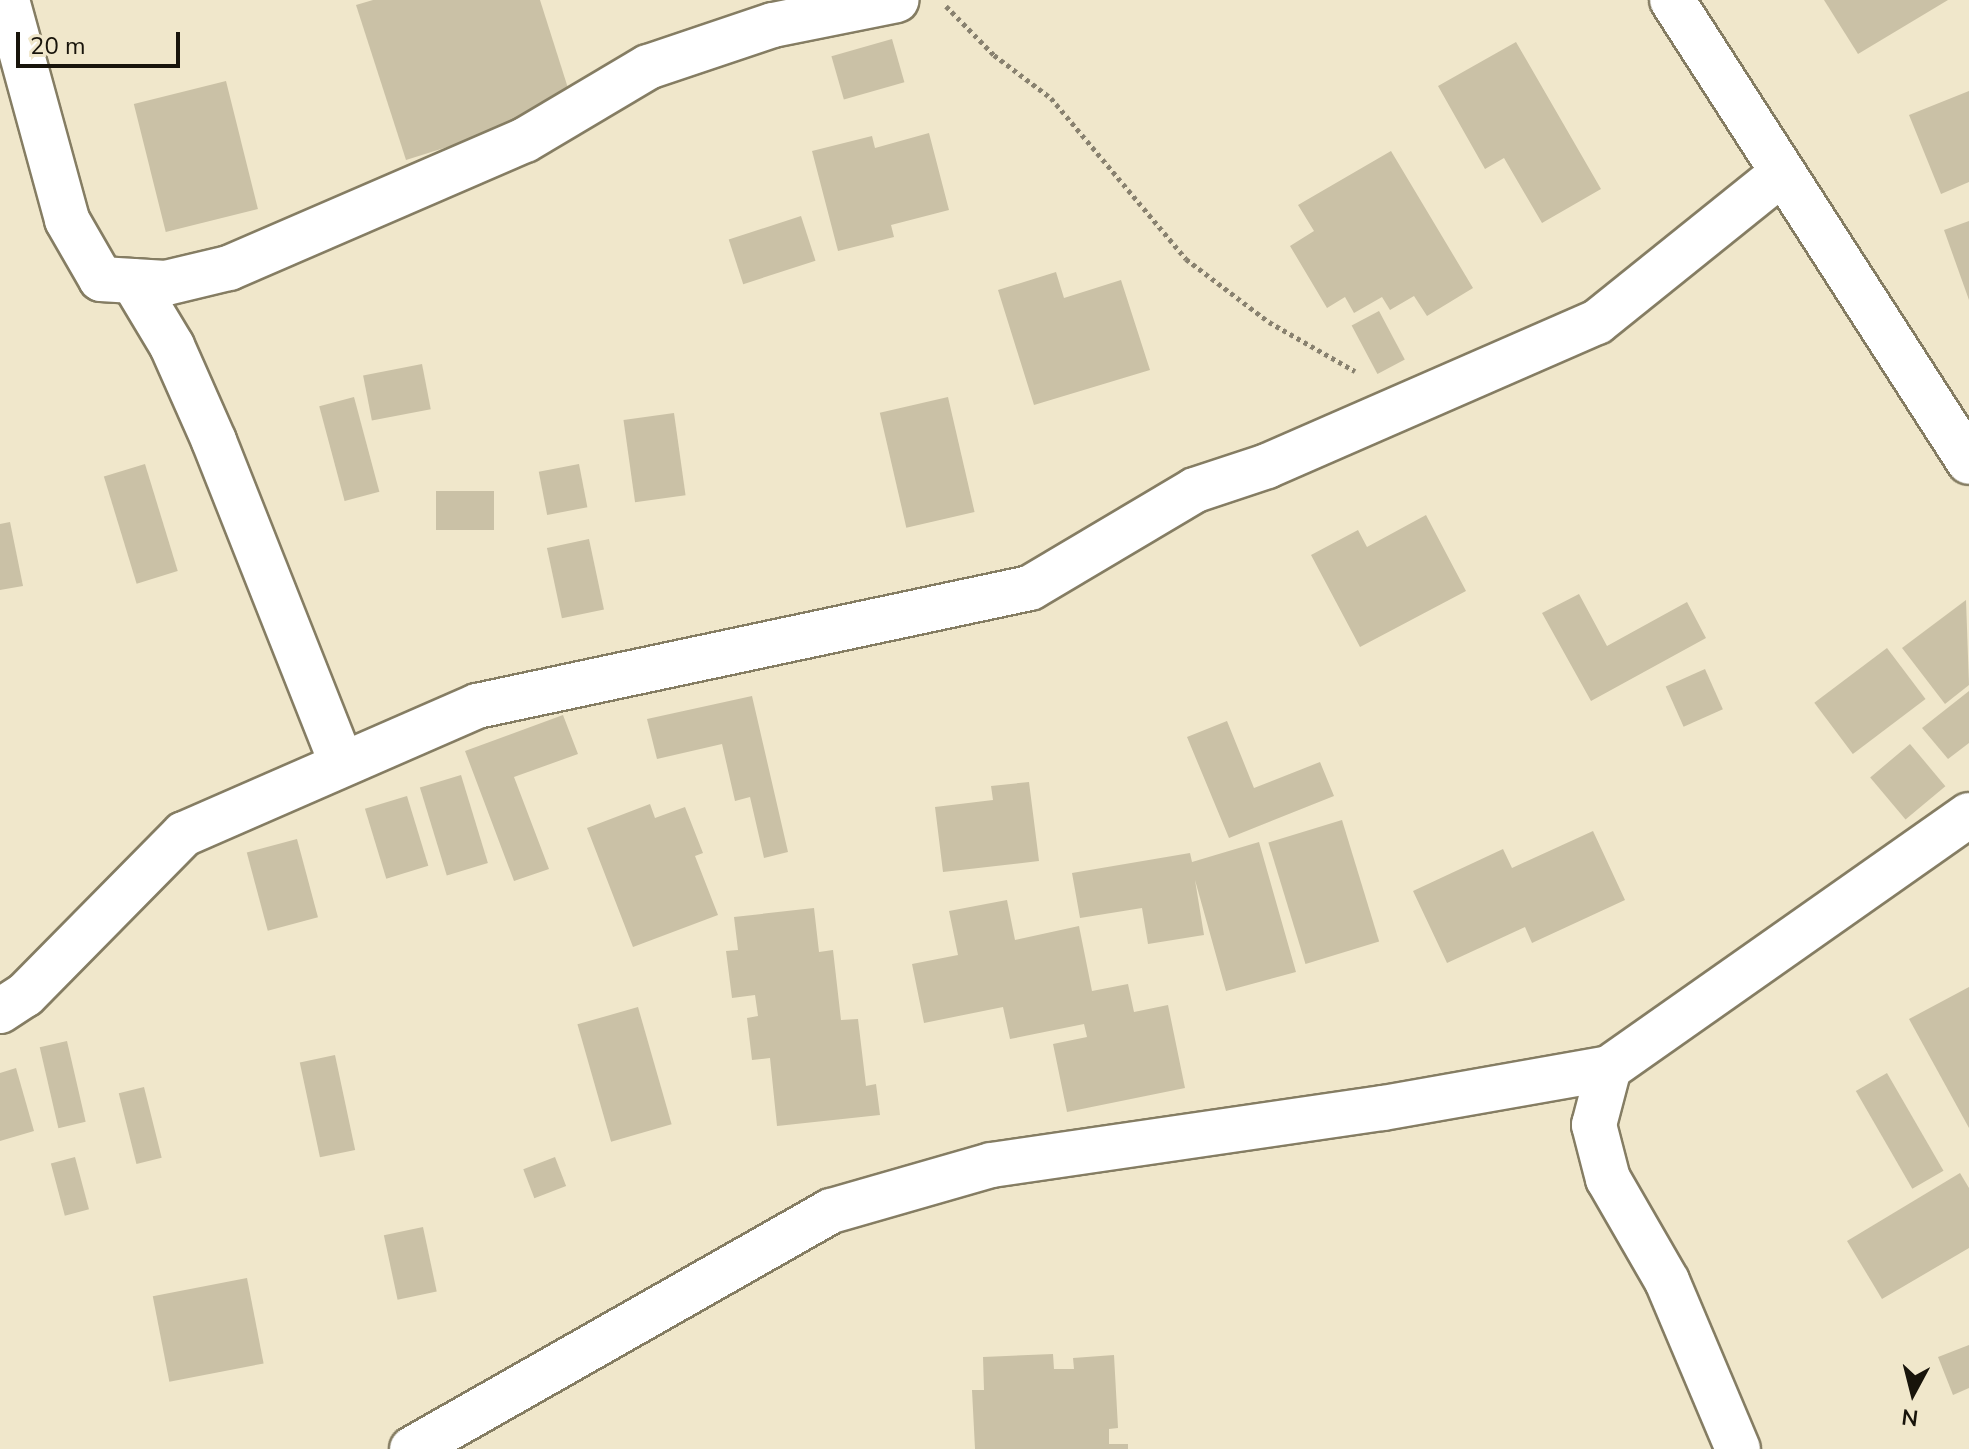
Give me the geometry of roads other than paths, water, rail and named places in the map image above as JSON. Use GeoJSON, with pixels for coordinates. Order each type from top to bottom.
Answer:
{"type":"FeatureCollection","features":[{"type":"Feature","properties":{"kind":"street"},"geometry":{"type":"LineString","coordinates":[[7,0],[67,220],[101,279],[166,283],[229,268],[525,140],[648,67],[773,25],[897,0]]}},
{"type":"Feature","properties":{"kind":"street"},"geometry":{"type":"LineString","coordinates":[[1672,0],[1969,462]]}},
{"type":"Feature","properties":{"kind":"street"},"geometry":{"type":"LineString","coordinates":[[0,1011],[25,995],[184,834],[477,706],[1030,588],[1195,490],[1267,466],[1597,322],[1782,173]]}},
{"type":"Feature","properties":{"kind":"street"},"geometry":{"type":"LineString","coordinates":[[133,281],[172,346],[214,441],[342,764]]}},
{"type":"Feature","properties":{"kind":"street"},"geometry":{"type":"LineString","coordinates":[[412,1449],[831,1211],[991,1165],[1383,1108],[1609,1068],[1969,815]]}},
{"type":"Feature","properties":{"kind":"street"},"geometry":{"type":"LineString","coordinates":[[1609,1068],[1594,1125],[1608,1179],[1667,1281],[1738,1449]]}}]}
